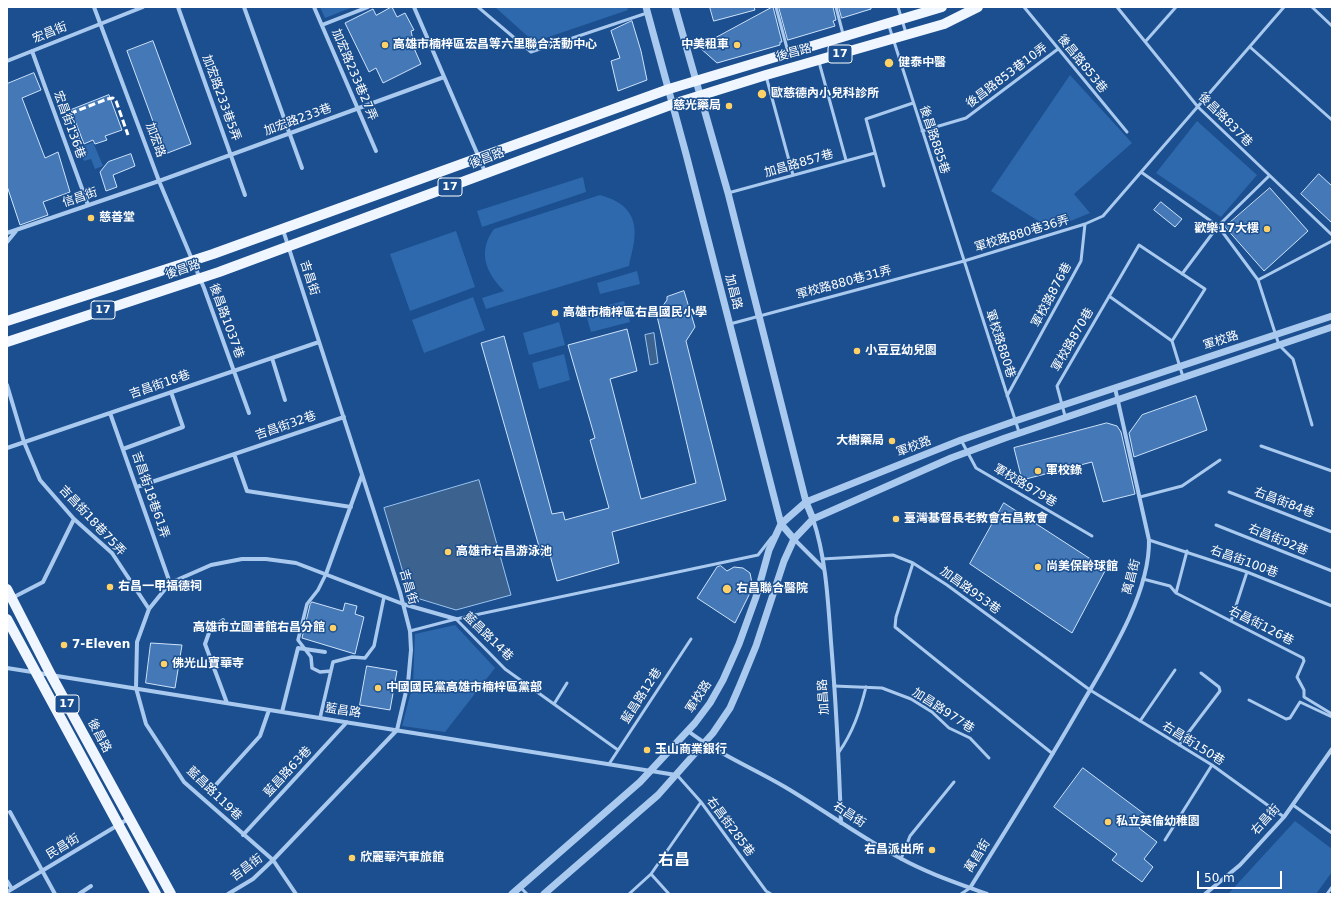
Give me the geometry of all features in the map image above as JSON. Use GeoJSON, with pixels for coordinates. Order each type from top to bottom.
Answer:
{"type":"FeatureCollection","features":[{"type":"Feature","properties":{"kind":"main road","name":"後昌路"},"geometry":{"type":"LineString","coordinates":[[7,321],[192,261],[668,89],[942,7]]}},
{"type":"Feature","properties":{"kind":"main road","name":"後昌路"},"geometry":{"type":"LineString","coordinates":[[7,342],[199,278],[486,174],[673,104],[766,75],[944,24],[978,7]]}},
{"type":"Feature","properties":{"kind":"main road","name":"後昌路"},"geometry":{"type":"LineString","coordinates":[[9,594],[51,675],[171,894]]}},
{"type":"Feature","properties":{"kind":"main road","name":"17"},"geometry":{"type":"LineString","coordinates":[[7,619],[156,894]]}},
{"type":"Feature","properties":{"kind":"street","name":"加宏路"},"geometry":{"type":"LineString","coordinates":[[94,7],[159,181],[199,278]]}},
{"type":"Feature","properties":{"kind":"street","name":"宏昌街"},"geometry":{"type":"LineString","coordinates":[[7,61],[143,7]]}},
{"type":"Feature","properties":{"kind":"street","name":"加宏路233巷5弄"},"geometry":{"type":"LineString","coordinates":[[178,7],[245,195]]}},
{"type":"Feature","properties":{"kind":"street"},"geometry":{"type":"LineString","coordinates":[[244,7],[302,168]]}},
{"type":"Feature","properties":{"kind":"street","name":"加宏路233巷27弄"},"geometry":{"type":"LineString","coordinates":[[314,7],[376,152]]}},
{"type":"Feature","properties":{"kind":"street"},"geometry":{"type":"LineString","coordinates":[[322,25],[368,7]]}},
{"type":"Feature","properties":{"kind":"street"},"geometry":{"type":"LineString","coordinates":[[414,7],[486,174]]}},
{"type":"Feature","properties":{"kind":"street","name":"加昌路"},"geometry":{"type":"LineString","coordinates":[[675,7],[728,193],[806,502],[822,559],[839,752],[841,823]]}},
{"type":"Feature","properties":{"kind":"street","name":"加昌路"},"geometry":{"type":"LineString","coordinates":[[646,10],[673,104],[781,524],[794,540],[824,569]]}},
{"type":"Feature","properties":{"kind":"street","name":"宏昌街136巷"},"geometry":{"type":"LineString","coordinates":[[32,51],[88,206]]}},
{"type":"Feature","properties":{"kind":"street","name":"加宏路233巷"},"geometry":{"type":"LineString","coordinates":[[159,181],[444,77]]}},
{"type":"Feature","properties":{"kind":"street","name":"信昌街"},"geometry":{"type":"LineString","coordinates":[[7,233],[159,181]]}},
{"type":"Feature","properties":{"kind":"street","name":"吉昌街"},"geometry":{"type":"LineString","coordinates":[[229,894],[253,879],[273,860],[397,730],[408,683],[411,650],[410,631],[403,604],[283,229]]}},
{"type":"Feature","properties":{"kind":"street"},"geometry":{"type":"LineString","coordinates":[[7,242],[16,230]]}},
{"type":"Feature","properties":{"kind":"street","name":"後昌路1037巷"},"geometry":{"type":"LineString","coordinates":[[199,278],[249,413]]}},
{"type":"Feature","properties":{"kind":"street","name":"軍校路"},"geometry":{"type":"LineString","coordinates":[[651,771],[688,731],[710,703],[723,680],[739,644],[756,597],[769,550],[781,524],[806,502],[962,440],[1015,421],[1332,316]]}},
{"type":"Feature","properties":{"kind":"street","name":"軍校路"},"geometry":{"type":"LineString","coordinates":[[704,744],[730,708],[756,646],[784,561],[794,540],[812,519],[967,452],[1019,432],[1332,327]]}},
{"type":"Feature","properties":{"kind":"street","name":"吉昌街18巷"},"geometry":{"type":"LineString","coordinates":[[7,448],[319,342]]}},
{"type":"Feature","properties":{"kind":"street"},"geometry":{"type":"LineString","coordinates":[[272,358],[285,400]]}},
{"type":"Feature","properties":{"kind":"street","name":"吉昌街18巷75弄"},"geometry":{"type":"LineString","coordinates":[[7,385],[25,443],[40,480],[74,519],[112,553],[149,609]]}},
{"type":"Feature","properties":{"kind":"street","name":"萬昌街"},"geometry":{"type":"LineString","coordinates":[[970,888],[1053,754],[1090,690],[1127,622],[1148,562],[1149,540],[1119,398],[1115,388]]}},
{"type":"Feature","properties":{"kind":"street"},"geometry":{"type":"LineString","coordinates":[[123,449],[183,427],[171,392]]}},
{"type":"Feature","properties":{"kind":"street","name":"吉昌街18巷61弄"},"geometry":{"type":"LineString","coordinates":[[110,413],[170,583]]}},
{"type":"Feature","properties":{"kind":"street","name":"吉昌街32巷"},"geometry":{"type":"LineString","coordinates":[[137,487],[344,417]]}},
{"type":"Feature","properties":{"kind":"street"},"geometry":{"type":"LineString","coordinates":[[234,454],[246,491],[351,507]]}},
{"type":"Feature","properties":{"kind":"street"},"geometry":{"type":"LineString","coordinates":[[331,671],[320,672],[312,668],[312,657],[298,640],[307,604],[318,590],[326,574],[362,474]]}},
{"type":"Feature","properties":{"kind":"street"},"geometry":{"type":"LineString","coordinates":[[9,594],[43,582],[74,519]]}},
{"type":"Feature","properties":{"kind":"street","name":"藍昌路14巷"},"geometry":{"type":"LineString","coordinates":[[149,609],[170,583],[211,565],[242,559],[266,559],[296,563],[403,604],[456,619]]}},
{"type":"Feature","properties":{"kind":"street"},"geometry":{"type":"LineString","coordinates":[[320,718],[333,662],[352,657],[364,658],[374,646],[384,597]]}},
{"type":"Feature","properties":{"kind":"street","name":"藍昌路119巷"},"geometry":{"type":"LineString","coordinates":[[149,609],[137,642],[136,688],[146,724],[184,782],[273,860],[296,894]]}},
{"type":"Feature","properties":{"kind":"street"},"geometry":{"type":"LineString","coordinates":[[223,620],[210,630],[205,644],[226,703]]}},
{"type":"Feature","properties":{"kind":"street"},"geometry":{"type":"LineString","coordinates":[[282,712],[298,648],[325,652]]}},
{"type":"Feature","properties":{"kind":"street","name":"藍昌路"},"geometry":{"type":"LineString","coordinates":[[7,668],[677,775]]}},
{"type":"Feature","properties":{"kind":"street"},"geometry":{"type":"LineString","coordinates":[[213,788],[260,736],[269,710]]}},
{"type":"Feature","properties":{"kind":"street","name":"藍昌路63巷"},"geometry":{"type":"LineString","coordinates":[[243,835],[347,722]]}},
{"type":"Feature","properties":{"kind":"street","name":"右昌街"},"geometry":{"type":"LineString","coordinates":[[688,731],[704,744],[785,787],[901,859],[987,894]]}},
{"type":"Feature","properties":{"kind":"street"},"geometry":{"type":"LineString","coordinates":[[544,894],[658,795],[704,744]]}},
{"type":"Feature","properties":{"kind":"street","name":"右昌街"},"geometry":{"type":"LineString","coordinates":[[1205,894],[1240,865],[1284,817],[1332,749]]}},
{"type":"Feature","properties":{"kind":"street"},"geometry":{"type":"LineString","coordinates":[[512,894],[651,771]]}},
{"type":"Feature","properties":{"kind":"street"},"geometry":{"type":"LineString","coordinates":[[10,812],[55,894]]}},
{"type":"Feature","properties":{"kind":"street","name":"民昌街"},"geometry":{"type":"LineString","coordinates":[[7,892],[129,819]]}},
{"type":"Feature","properties":{"kind":"street"},"geometry":{"type":"LineString","coordinates":[[7,881],[12,889]]}},
{"type":"Feature","properties":{"kind":"street"},"geometry":{"type":"LineString","coordinates":[[78,894],[91,886]]}},
{"type":"Feature","properties":{"kind":"lane"},"geometry":{"type":"LineString","coordinates":[[478,7],[531,52],[646,10]]}},
{"type":"Feature","properties":{"kind":"lane"},"geometry":{"type":"LineString","coordinates":[[776,7],[788,52]]}},
{"type":"Feature","properties":{"kind":"lane"},"geometry":{"type":"LineString","coordinates":[[836,7],[844,37]]}},
{"type":"Feature","properties":{"kind":"lane"},"geometry":{"type":"LineString","coordinates":[[898,7],[907,35]]}},
{"type":"Feature","properties":{"kind":"lane","name":"後昌路853巷"},"geometry":{"type":"LineString","coordinates":[[1024,7],[1127,132]]}},
{"type":"Feature","properties":{"kind":"lane","name":"後昌路837巷"},"geometry":{"type":"LineString","coordinates":[[1117,7],[1198,107],[1332,236]]}},
{"type":"Feature","properties":{"kind":"lane"},"geometry":{"type":"LineString","coordinates":[[1145,42],[1176,7]]}},
{"type":"Feature","properties":{"kind":"lane"},"geometry":{"type":"LineString","coordinates":[[1085,224],[1103,216],[1284,7]]}},
{"type":"Feature","properties":{"kind":"lane"},"geometry":{"type":"LineString","coordinates":[[1312,7],[1332,26]]}},
{"type":"Feature","properties":{"kind":"lane","name":"後昌路885巷"},"geometry":{"type":"LineString","coordinates":[[888,24],[964,261]]}},
{"type":"Feature","properties":{"kind":"lane"},"geometry":{"type":"LineString","coordinates":[[1250,46],[1332,120]]}},
{"type":"Feature","properties":{"kind":"lane","name":"後昌路853巷10弄"},"geometry":{"type":"LineString","coordinates":[[922,131],[966,118],[1058,49]]}},
{"type":"Feature","properties":{"kind":"lane"},"geometry":{"type":"LineString","coordinates":[[819,60],[846,160]]}},
{"type":"Feature","properties":{"kind":"lane"},"geometry":{"type":"LineString","coordinates":[[766,75],[793,175]]}},
{"type":"Feature","properties":{"kind":"lane"},"geometry":{"type":"LineString","coordinates":[[884,186],[866,119],[913,103]]}},
{"type":"Feature","properties":{"kind":"lane","name":"加昌路857巷"},"geometry":{"type":"LineString","coordinates":[[728,193],[875,153]]}},
{"type":"Feature","properties":{"kind":"lane"},"geometry":{"type":"LineString","coordinates":[[1141,172],[1218,226],[1258,280],[1279,345],[1293,359],[1312,425]]}},
{"type":"Feature","properties":{"kind":"lane"},"geometry":{"type":"LineString","coordinates":[[1172,341],[1205,289],[1182,274],[1218,226],[1269,176]]}},
{"type":"Feature","properties":{"kind":"lane","name":"軍校路880巷36弄"},"geometry":{"type":"LineString","coordinates":[[964,261],[1085,224]]}},
{"type":"Feature","properties":{"kind":"lane","name":"軍校路876巷"},"geometry":{"type":"LineString","coordinates":[[1007,396],[1081,261],[1085,224]]}},
{"type":"Feature","properties":{"kind":"lane"},"geometry":{"type":"LineString","coordinates":[[1258,280],[1332,241]]}},
{"type":"Feature","properties":{"kind":"lane","name":"軍校路870巷"},"geometry":{"type":"LineString","coordinates":[[1065,416],[1057,386],[1139,245],[1182,274]]}},
{"type":"Feature","properties":{"kind":"lane","name":"軍校路880巷31弄"},"geometry":{"type":"LineString","coordinates":[[730,324],[964,261]]}},
{"type":"Feature","properties":{"kind":"lane","name":"軍校路880巷"},"geometry":{"type":"LineString","coordinates":[[964,261],[1019,432]]}},
{"type":"Feature","properties":{"kind":"lane"},"geometry":{"type":"LineString","coordinates":[[1109,296],[1172,341],[1183,377]]}},
{"type":"Feature","properties":{"kind":"lane","name":"軍校路979巷"},"geometry":{"type":"LineString","coordinates":[[962,440],[976,468],[1092,536]]}},
{"type":"Feature","properties":{"kind":"lane"},"geometry":{"type":"LineString","coordinates":[[1261,446],[1332,471]]}},
{"type":"Feature","properties":{"kind":"lane"},"geometry":{"type":"LineString","coordinates":[[1140,497],[1182,486],[1220,460]]}},
{"type":"Feature","properties":{"kind":"lane","name":"右昌街84巷"},"geometry":{"type":"LineString","coordinates":[[1229,492],[1332,532]]}},
{"type":"Feature","properties":{"kind":"lane"},"geometry":{"type":"LineString","coordinates":[[410,631],[456,619],[758,555],[781,524]]}},
{"type":"Feature","properties":{"kind":"lane","name":"右昌街92巷"},"geometry":{"type":"LineString","coordinates":[[1216,525],[1332,571]]}},
{"type":"Feature","properties":{"kind":"lane","name":"右昌街100巷"},"geometry":{"type":"LineString","coordinates":[[1149,540],[1247,572],[1332,606]]}},
{"type":"Feature","properties":{"kind":"lane"},"geometry":{"type":"LineString","coordinates":[[1176,593],[1187,552]]}},
{"type":"Feature","properties":{"kind":"lane","name":"加昌路953巷"},"geometry":{"type":"LineString","coordinates":[[822,559],[893,555],[913,563],[947,585],[1090,690]]}},
{"type":"Feature","properties":{"kind":"lane"},"geometry":{"type":"LineString","coordinates":[[913,563],[896,616],[896,627],[1053,754]]}},
{"type":"Feature","properties":{"kind":"lane"},"geometry":{"type":"LineString","coordinates":[[1231,621],[1247,572]]}},
{"type":"Feature","properties":{"kind":"lane","name":"右昌街126巷"},"geometry":{"type":"LineString","coordinates":[[1143,579],[1170,586],[1176,593],[1302,658],[1304,661],[1297,677],[1304,690],[1304,698],[1332,716]]}},
{"type":"Feature","properties":{"kind":"lane","name":"藍昌路14巷"},"geometry":{"type":"LineString","coordinates":[[456,619],[505,669],[618,750]]}},
{"type":"Feature","properties":{"kind":"lane","name":"藍昌路12巷"},"geometry":{"type":"LineString","coordinates":[[609,764],[691,639]]}},
{"type":"Feature","properties":{"kind":"lane"},"geometry":{"type":"LineString","coordinates":[[1140,721],[1175,670]]}},
{"type":"Feature","properties":{"kind":"lane"},"geometry":{"type":"LineString","coordinates":[[1179,745],[1220,691],[1219,687],[1201,673]]}},
{"type":"Feature","properties":{"kind":"lane"},"geometry":{"type":"LineString","coordinates":[[554,704],[567,683]]}},
{"type":"Feature","properties":{"kind":"lane","name":"加昌路977巷"},"geometry":{"type":"LineString","coordinates":[[834,686],[866,687],[889,690],[911,699],[932,712],[949,728],[970,738],[989,758]]}},
{"type":"Feature","properties":{"kind":"lane"},"geometry":{"type":"LineString","coordinates":[[839,752],[848,740],[857,720],[866,687]]}},
{"type":"Feature","properties":{"kind":"lane","name":"右昌街150巷"},"geometry":{"type":"LineString","coordinates":[[1090,690],[1212,766],[1284,817]]}},
{"type":"Feature","properties":{"kind":"lane"},"geometry":{"type":"LineString","coordinates":[[1249,700],[1286,719],[1290,718],[1300,702],[1332,716]]}},
{"type":"Feature","properties":{"kind":"lane"},"geometry":{"type":"LineString","coordinates":[[1165,840],[1212,766]]}},
{"type":"Feature","properties":{"kind":"lane","name":"右昌街285巷"},"geometry":{"type":"LineString","coordinates":[[677,775],[701,802],[766,891]]}},
{"type":"Feature","properties":{"kind":"lane"},"geometry":{"type":"LineString","coordinates":[[901,859],[910,836],[954,782]]}},
{"type":"Feature","properties":{"kind":"lane"},"geometry":{"type":"LineString","coordinates":[[629,894],[651,874],[701,802]]}},
{"type":"Feature","properties":{"kind":"lane"},"geometry":{"type":"LineString","coordinates":[[1293,805],[1332,833]]}},
{"type":"Feature","properties":{"kind":"lane"},"geometry":{"type":"LineString","coordinates":[[651,874],[669,894]]}},
{"type":"Feature","properties":{"kind":"lane"},"geometry":{"type":"LineString","coordinates":[[520,887],[527,894]]}},
{"type":"Feature","properties":{"kind":"lane"},"geometry":{"type":"LineString","coordinates":[[1327,894],[1332,887]]}},
{"type":"Feature","properties":{"kind":"lane"},"geometry":{"type":"LineString","coordinates":[[961,894],[970,888]]}},
{"type":"Feature","properties":{"kind":"lane"},"geometry":{"type":"LineString","coordinates":[[763,894],[766,891],[771,894]]}},
{"type":"Feature","properties":{"kind":"shaded area"},"geometry":{"type":"Polygon","coordinates":[[[320,7],[353,7],[325,18],[320,7]]]}},
{"type":"Feature","properties":{"kind":"shaded area"},"geometry":{"type":"Polygon","coordinates":[[[495,7],[627,7],[628,10],[534,42],[495,7]]]}},
{"type":"Feature","properties":{"kind":"shaded area"},"geometry":{"type":"Polygon","coordinates":[[[1070,75],[1132,143],[1074,194],[1090,213],[1051,229],[991,191],[1070,75]]]}},
{"type":"Feature","properties":{"kind":"shaded area"},"geometry":{"type":"Polygon","coordinates":[[[1197,121],[1257,175],[1221,217],[1156,173],[1197,121]]]}},
{"type":"Feature","properties":{"kind":"shaded area"},"geometry":{"type":"Polygon","coordinates":[[[93,142],[103,166],[95,169],[91,159],[84,161],[79,148],[93,142]]]}},
{"type":"Feature","properties":{"kind":"shaded area"},"geometry":{"type":"Polygon","coordinates":[[[583,177],[586,192],[482,227],[477,211],[583,177]]]}},
{"type":"Feature","properties":{"kind":"shaded area"},"geometry":{"type":"Polygon","coordinates":[[[600,195],[623,206],[632,217],[635,233],[629,266],[486,309],[482,298],[504,291],[492,277],[486,262],[486,246],[494,229],[600,195]]]}},
{"type":"Feature","properties":{"kind":"shaded area"},"geometry":{"type":"Polygon","coordinates":[[[456,231],[475,287],[410,311],[390,254],[456,231]]]}},
{"type":"Feature","properties":{"kind":"shaded area"},"geometry":{"type":"Polygon","coordinates":[[[637,271],[640,284],[600,294],[597,283],[637,271]]]}},
{"type":"Feature","properties":{"kind":"shaded area"},"geometry":{"type":"Polygon","coordinates":[[[473,297],[485,330],[424,353],[412,320],[473,297]]]}},
{"type":"Feature","properties":{"kind":"shaded area"},"geometry":{"type":"Polygon","coordinates":[[[624,301],[630,322],[591,332],[585,311],[624,301]]]}},
{"type":"Feature","properties":{"kind":"shaded area"},"geometry":{"type":"Polygon","coordinates":[[[559,322],[565,345],[529,355],[523,333],[559,322]]]}},
{"type":"Feature","properties":{"kind":"shaded area"},"geometry":{"type":"Polygon","coordinates":[[[654,333],[658,363],[650,365],[645,335],[654,333]]]}},
{"type":"Feature","properties":{"kind":"shaded area"},"geometry":{"type":"Polygon","coordinates":[[[564,354],[570,380],[539,389],[532,363],[564,354]]]}},
{"type":"Feature","properties":{"kind":"shaded area","name":"高雄市右昌游泳池"},"geometry":{"type":"Polygon","coordinates":[[[479,480],[511,595],[456,610],[410,596],[384,508],[479,480]]]}},
{"type":"Feature","properties":{"kind":"shaded area"},"geometry":{"type":"Polygon","coordinates":[[[455,625],[495,668],[445,732],[402,726],[413,684],[415,634],[455,625]]]}},
{"type":"Feature","properties":{"kind":"shaded area"},"geometry":{"type":"Polygon","coordinates":[[[1295,821],[1332,849],[1332,872],[1316,894],[1230,894],[1229,893],[1295,821]]]}},
{"type":"Feature","properties":{"kind":"building","name":"高雄市楠梓區宏昌等六里聯合活動中心"},"geometry":{"type":"Polygon","coordinates":[[[392,7],[397,17],[405,13],[414,30],[411,31],[414,44],[413,46],[421,64],[383,83],[376,68],[369,72],[345,23],[373,9],[376,15],[392,7]]]}},
{"type":"Feature","properties":{"kind":"building"},"geometry":{"type":"Polygon","coordinates":[[[710,7],[754,7],[755,10],[714,21],[710,7]]]}},
{"type":"Feature","properties":{"kind":"building"},"geometry":{"type":"Polygon","coordinates":[[[773,7],[782,42],[780,42],[780,45],[717,63],[699,47],[773,7]]]}},
{"type":"Feature","properties":{"kind":"building"},"geometry":{"type":"Polygon","coordinates":[[[779,7],[833,7],[836,20],[833,21],[835,26],[788,40],[779,7]]]}},
{"type":"Feature","properties":{"kind":"building"},"geometry":{"type":"Polygon","coordinates":[[[839,7],[871,7],[871,9],[842,18],[839,7]]]}},
{"type":"Feature","properties":{"kind":"building"},"geometry":{"type":"Polygon","coordinates":[[[632,21],[641,51],[647,80],[618,91],[611,61],[620,58],[611,31],[632,21]]]}},
{"type":"Feature","properties":{"kind":"building"},"geometry":{"type":"Polygon","coordinates":[[[153,41],[191,144],[165,154],[127,51],[153,41]]]}},
{"type":"Feature","properties":{"kind":"building"},"geometry":{"type":"Polygon","coordinates":[[[34,73],[41,90],[22,98],[45,158],[58,152],[70,192],[43,202],[48,215],[20,225],[7,186],[7,84],[34,73]]]}},
{"type":"Feature","properties":{"kind":"building"},"geometry":{"type":"Polygon","coordinates":[[[109,95],[122,130],[105,136],[107,140],[95,144],[93,140],[84,144],[71,110],[109,95]]]}},
{"type":"Feature","properties":{"kind":"building"},"geometry":{"type":"Polygon","coordinates":[[[131,154],[135,166],[113,175],[117,187],[106,191],[100,172],[108,162],[131,154]]]}},
{"type":"Feature","properties":{"kind":"building"},"geometry":{"type":"Polygon","coordinates":[[[1319,174],[1332,186],[1332,223],[1301,194],[1319,174]]]}},
{"type":"Feature","properties":{"kind":"building","name":"歡樂17大樓"},"geometry":{"type":"Polygon","coordinates":[[[1270,188],[1308,231],[1264,271],[1225,227],[1270,188]]]}},
{"type":"Feature","properties":{"kind":"building"},"geometry":{"type":"Polygon","coordinates":[[[1161,202],[1182,219],[1175,227],[1154,210],[1161,202]]]}},
{"type":"Feature","properties":{"kind":"building"},"geometry":{"type":"Polygon","coordinates":[[[684,291],[695,327],[686,341],[726,500],[612,532],[619,563],[557,581],[550,555],[542,557],[481,343],[504,336],[552,514],[563,512],[565,520],[609,508],[590,440],[595,438],[568,345],[627,329],[637,371],[610,379],[641,499],[696,483],[657,316],[661,315],[662,307],[667,300],[667,297],[684,291]]]}},
{"type":"Feature","properties":{"kind":"building"},"geometry":{"type":"Polygon","coordinates":[[[1196,396],[1207,430],[1134,457],[1129,433],[1142,415],[1196,396]]]}},
{"type":"Feature","properties":{"kind":"building","name":"軍校錄"},"geometry":{"type":"Polygon","coordinates":[[[1107,423],[1117,426],[1121,432],[1135,494],[1103,502],[1092,462],[1022,480],[1014,448],[1107,423]]]}},
{"type":"Feature","properties":{"kind":"building","name":"尚美保齡球館"},"geometry":{"type":"Polygon","coordinates":[[[1004,503],[1106,569],[1072,633],[970,564],[1004,503]]]}},
{"type":"Feature","properties":{"kind":"building","name":"右昌聯合醫院"},"geometry":{"type":"Polygon","coordinates":[[[721,566],[727,571],[734,567],[743,568],[750,573],[752,583],[749,595],[735,623],[697,598],[717,567],[721,566]]]}},
{"type":"Feature","properties":{"kind":"building","name":"高雄市立圖書館右昌分館"},"geometry":{"type":"Polygon","coordinates":[[[312,602],[343,611],[345,603],[357,606],[355,614],[364,617],[355,654],[302,638],[312,602]]]}},
{"type":"Feature","properties":{"kind":"building","name":"佛光山寶華寺"},"geometry":{"type":"Polygon","coordinates":[[[151,643],[182,645],[175,688],[146,683],[151,643]]]}},
{"type":"Feature","properties":{"kind":"building","name":"中國國民黨高雄市楠梓區黨部"},"geometry":{"type":"Polygon","coordinates":[[[367,666],[397,671],[390,710],[360,705],[367,666]]]}},
{"type":"Feature","properties":{"kind":"building","name":"私立英倫幼稚園"},"geometry":{"type":"Polygon","coordinates":[[[1083,768],[1147,816],[1139,828],[1157,842],[1144,859],[1153,867],[1142,882],[1112,860],[1117,854],[1054,807],[1083,768]]]}},
{"type":"Feature","properties":{"kind":"railway"},"geometry":{"type":"LineString","coordinates":[[80,144],[71,117],[74,112],[107,99],[113,98],[116,101],[128,135]]}},
{"type":"Feature","properties":{"kind":"place","name":"高雄市楠梓區宏昌等六里聯合活動中心"},"geometry":{"type":"Point","coordinates":[385,45]}},
{"type":"Feature","properties":{"kind":"place","name":"中美租車"},"geometry":{"type":"Point","coordinates":[737,45]}},
{"type":"Feature","properties":{"kind":"place","name":"健泰中醫"},"geometry":{"type":"Point","coordinates":[889,63]}},
{"type":"Feature","properties":{"kind":"place","name":"歐慈德內小兒科診所"},"geometry":{"type":"Point","coordinates":[762,94]}},
{"type":"Feature","properties":{"kind":"place","name":"慈光藥局"},"geometry":{"type":"Point","coordinates":[729,106]}},
{"type":"Feature","properties":{"kind":"place","name":"慈善堂"},"geometry":{"type":"Point","coordinates":[91,218]}},
{"type":"Feature","properties":{"kind":"place","name":"歡樂17大樓"},"geometry":{"type":"Point","coordinates":[1267,229]}},
{"type":"Feature","properties":{"kind":"place","name":"高雄市楠梓區右昌國民小學"},"geometry":{"type":"Point","coordinates":[555,313]}},
{"type":"Feature","properties":{"kind":"place","name":"小豆豆幼兒園"},"geometry":{"type":"Point","coordinates":[857,351]}},
{"type":"Feature","properties":{"kind":"place","name":"大樹藥局"},"geometry":{"type":"Point","coordinates":[892,441]}},
{"type":"Feature","properties":{"kind":"place","name":"軍校錄"},"geometry":{"type":"Point","coordinates":[1038,471]}},
{"type":"Feature","properties":{"kind":"place","name":"臺灣基督長老教會右昌教會"},"geometry":{"type":"Point","coordinates":[896,519]}},
{"type":"Feature","properties":{"kind":"place","name":"高雄市右昌游泳池"},"geometry":{"type":"Point","coordinates":[448,552]}},
{"type":"Feature","properties":{"kind":"place","name":"尚美保齡球館"},"geometry":{"type":"Point","coordinates":[1038,567]}},
{"type":"Feature","properties":{"kind":"place","name":"右昌一甲福德祠"},"geometry":{"type":"Point","coordinates":[110,587]}},
{"type":"Feature","properties":{"kind":"place","name":"右昌聯合醫院"},"geometry":{"type":"Point","coordinates":[727,589]}},
{"type":"Feature","properties":{"kind":"place","name":"高雄市立圖書館右昌分館"},"geometry":{"type":"Point","coordinates":[333,628]}},
{"type":"Feature","properties":{"kind":"place","name":"7-Eleven"},"geometry":{"type":"Point","coordinates":[64,645]}},
{"type":"Feature","properties":{"kind":"place","name":"佛光山寶華寺"},"geometry":{"type":"Point","coordinates":[164,664]}},
{"type":"Feature","properties":{"kind":"place","name":"中國國民黨高雄市楠梓區黨部"},"geometry":{"type":"Point","coordinates":[378,688]}},
{"type":"Feature","properties":{"kind":"place","name":"玉山商業銀行"},"geometry":{"type":"Point","coordinates":[647,750]}},
{"type":"Feature","properties":{"kind":"place","name":"私立英倫幼稚園"},"geometry":{"type":"Point","coordinates":[1108,822]}},
{"type":"Feature","properties":{"kind":"place","name":"右昌派出所"},"geometry":{"type":"Point","coordinates":[932,850]}},
{"type":"Feature","properties":{"kind":"place","name":"欣麗華汽車旅館"},"geometry":{"type":"Point","coordinates":[352,858]}},
{"type":"Feature","properties":{"kind":"district","name":"右昌"},"geometry":{"type":"Point","coordinates":[674,861]}}]}
